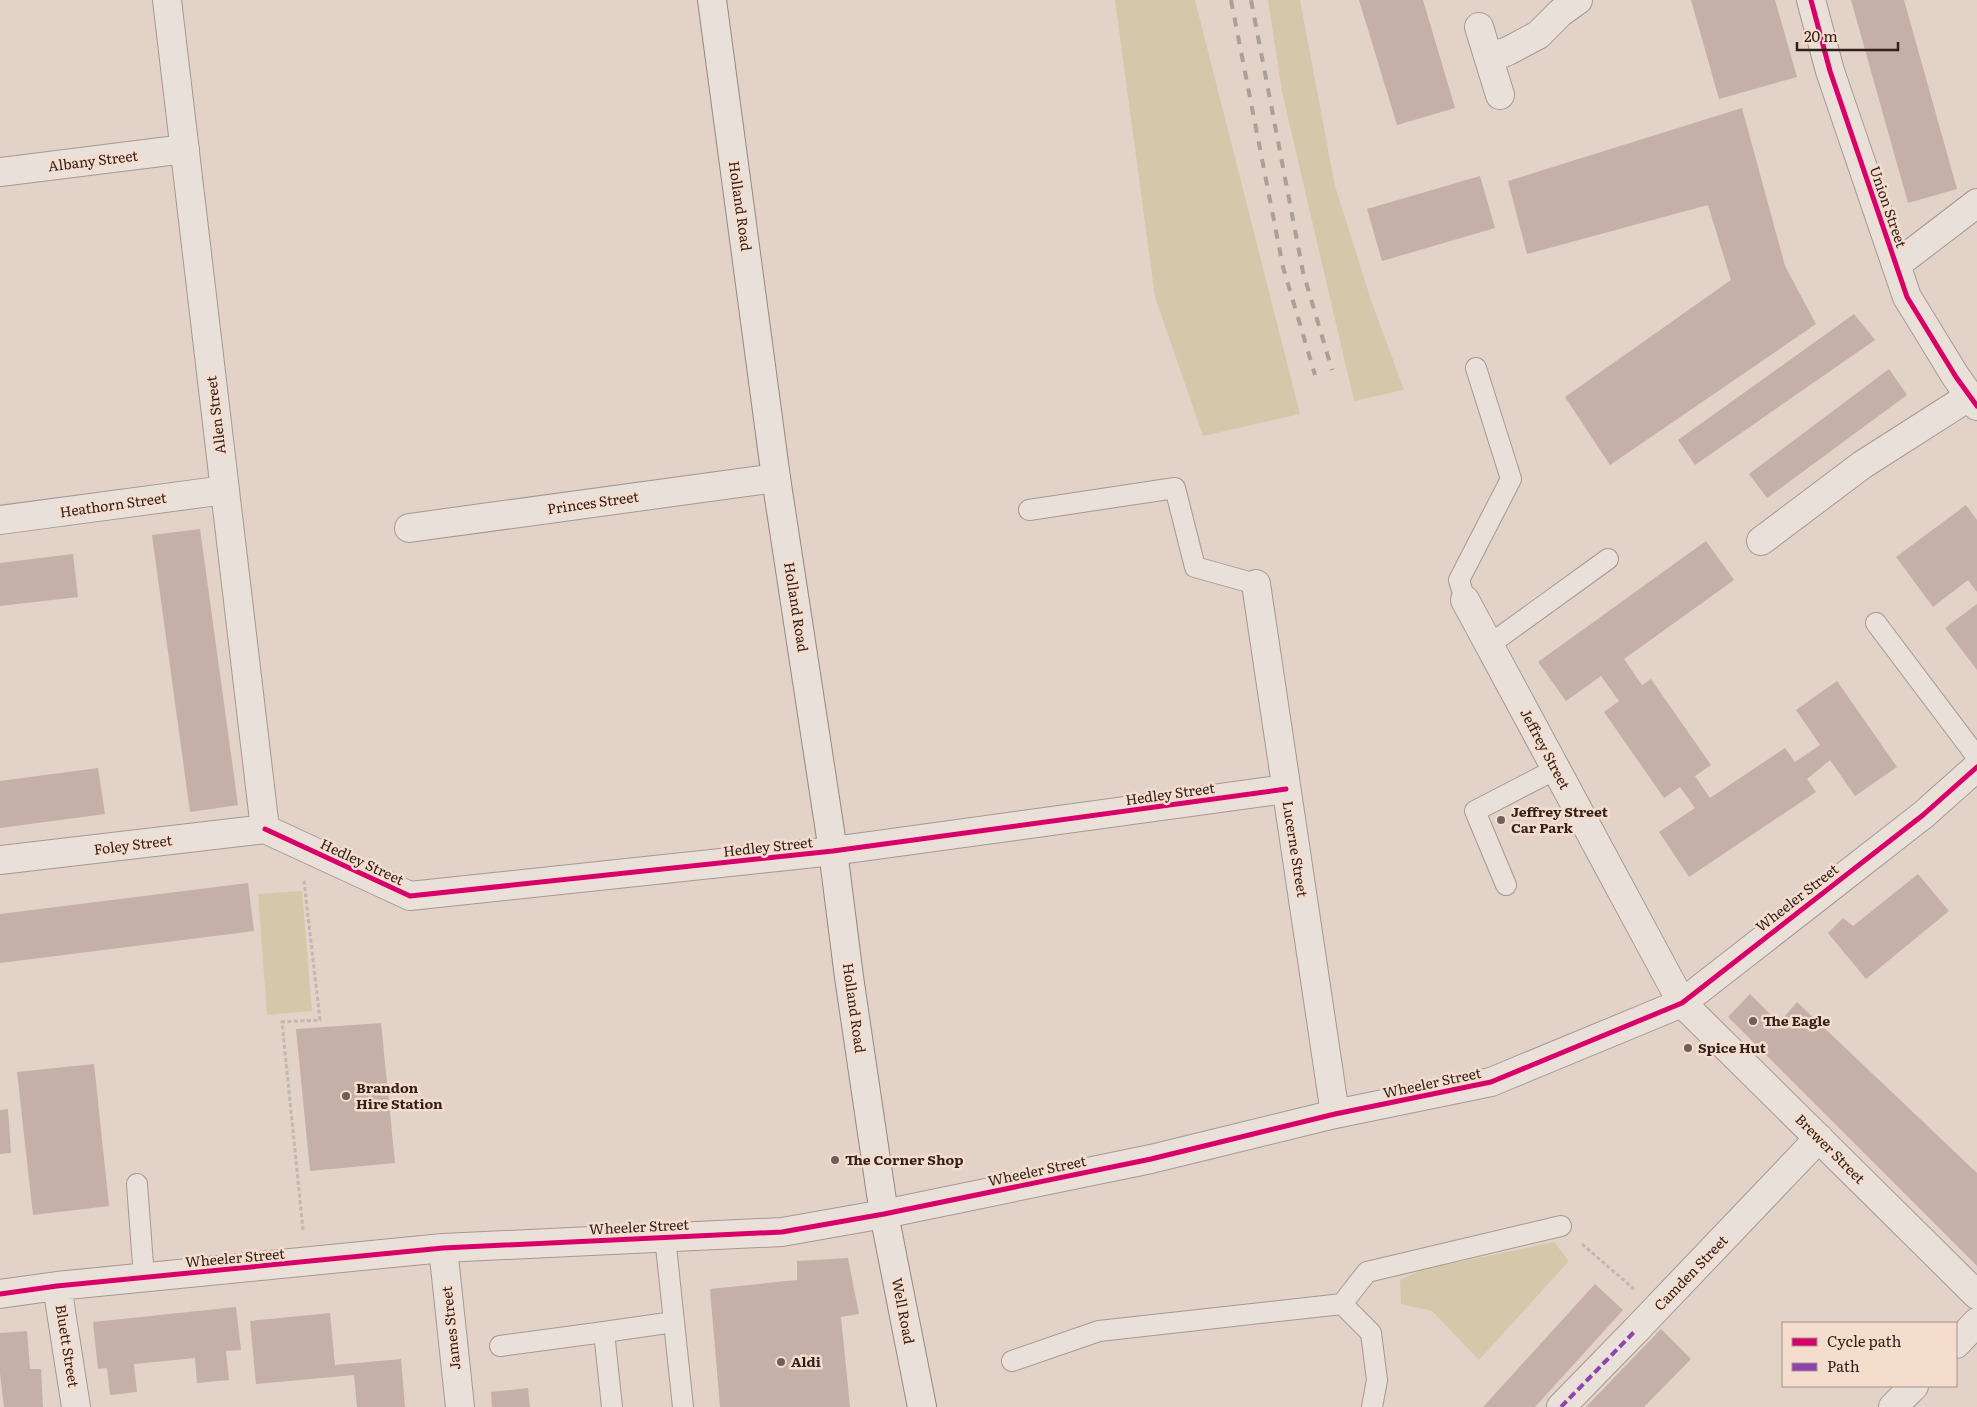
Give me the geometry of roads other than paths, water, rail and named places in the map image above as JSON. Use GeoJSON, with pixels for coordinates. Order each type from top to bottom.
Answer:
{"type":"FeatureCollection","features":[{"type":"Feature","properties":{"kind":"street","name":"Allen Street"},"geometry":{"type":"LineString","coordinates":[[167,0],[265,829]]}},
{"type":"Feature","properties":{"kind":"street","name":"Holland Road"},"geometry":{"type":"LineString","coordinates":[[712,0],[776,478],[833,851],[849,977],[884,1214]]}},
{"type":"Feature","properties":{"kind":"street"},"geometry":{"type":"LineString","coordinates":[[1489,58],[1508,51],[1538,35],[1560,13],[1578,0]]}},
{"type":"Feature","properties":{"kind":"street","name":"Union Street"},"geometry":{"type":"LineString","coordinates":[[1811,0],[1830,71],[1907,297],[1956,377],[1974,401]]}},
{"type":"Feature","properties":{"kind":"street"},"geometry":{"type":"LineString","coordinates":[[1479,27],[1500,95]]}},
{"type":"Feature","properties":{"kind":"street","name":"Albany Street"},"geometry":{"type":"LineString","coordinates":[[0,172],[185,150]]}},
{"type":"Feature","properties":{"kind":"street"},"geometry":{"type":"LineString","coordinates":[[1896,265],[1977,203]]}},
{"type":"Feature","properties":{"kind":"street"},"geometry":{"type":"LineString","coordinates":[[1761,541],[1862,465],[1974,401]]}},
{"type":"Feature","properties":{"kind":"street","name":"Princes Street"},"geometry":{"type":"LineString","coordinates":[[409,528],[776,478]]}},
{"type":"Feature","properties":{"kind":"street","name":"Heathorn Street"},"geometry":{"type":"LineString","coordinates":[[0,520],[225,490]]}},
{"type":"Feature","properties":{"kind":"street","name":"Lucerne Street"},"geometry":{"type":"LineString","coordinates":[[1256,584],[1335,1114]]}},
{"type":"Feature","properties":{"kind":"street","name":"Jeffrey Street"},"geometry":{"type":"LineString","coordinates":[[1465,600],[1682,1003]]}},
{"type":"Feature","properties":{"kind":"street","name":"Wheeler Street"},"geometry":{"type":"LineString","coordinates":[[0,1294],[58,1286],[443,1248],[782,1232],[884,1214],[1151,1159],[1335,1114],[1491,1082],[1682,1003],[1923,814],[1977,767]]}},
{"type":"Feature","properties":{"kind":"street","name":"Hedley Street"},"geometry":{"type":"LineString","coordinates":[[265,829],[410,896],[833,851],[1286,789]]}},
{"type":"Feature","properties":{"kind":"street","name":"Foley Street"},"geometry":{"type":"LineString","coordinates":[[0,860],[265,829]]}},
{"type":"Feature","properties":{"kind":"street","name":"Brewer Street"},"geometry":{"type":"LineString","coordinates":[[1682,1003],[1977,1295]]}},
{"type":"Feature","properties":{"kind":"street","name":"Camden Street"},"geometry":{"type":"LineString","coordinates":[[1561,1407],[1819,1138]]}},
{"type":"Feature","properties":{"kind":"street","name":"Well Road"},"geometry":{"type":"LineString","coordinates":[[884,1214],[922,1407]]}},
{"type":"Feature","properties":{"kind":"street","name":"James Street"},"geometry":{"type":"LineString","coordinates":[[443,1248],[460,1407]]}},
{"type":"Feature","properties":{"kind":"street","name":"Bluett Street"},"geometry":{"type":"LineString","coordinates":[[58,1286],[76,1407]]}},
{"type":"Feature","properties":{"kind":"street"},"geometry":{"type":"LineString","coordinates":[[1957,1343],[1977,1322]]}},
{"type":"Feature","properties":{"kind":"street"},"geometry":{"type":"LineString","coordinates":[[1894,1407],[1913,1387]]}},
{"type":"Feature","properties":{"kind":"lane"},"geometry":{"type":"LineString","coordinates":[[1465,600],[1459,580],[1511,478],[1476,368]]}},
{"type":"Feature","properties":{"kind":"lane"},"geometry":{"type":"LineString","coordinates":[[1028,510],[1175,488],[1195,567],[1256,584]]}},
{"type":"Feature","properties":{"kind":"lane"},"geometry":{"type":"LineString","coordinates":[[1489,644],[1608,559]]}},
{"type":"Feature","properties":{"kind":"lane"},"geometry":{"type":"LineString","coordinates":[[1876,623],[1977,757]]}},
{"type":"Feature","properties":{"kind":"lane"},"geometry":{"type":"LineString","coordinates":[[1506,885],[1475,811],[1556,769]]}},
{"type":"Feature","properties":{"kind":"lane"},"geometry":{"type":"LineString","coordinates":[[137,1184],[144,1278]]}},
{"type":"Feature","properties":{"kind":"lane"},"geometry":{"type":"LineString","coordinates":[[1012,1361],[1099,1331],[1342,1304],[1367,1272],[1561,1226]]}},
{"type":"Feature","properties":{"kind":"lane"},"geometry":{"type":"LineString","coordinates":[[665,1237],[683,1407]]}},
{"type":"Feature","properties":{"kind":"lane"},"geometry":{"type":"LineString","coordinates":[[1342,1304],[1371,1333],[1376,1380],[1372,1407]]}},
{"type":"Feature","properties":{"kind":"lane"},"geometry":{"type":"LineString","coordinates":[[500,1346],[674,1322]]}},
{"type":"Feature","properties":{"kind":"lane"},"geometry":{"type":"LineString","coordinates":[[604,1332],[612,1407]]}},
{"type":"Feature","properties":{"kind":"railway"},"geometry":{"type":"LineString","coordinates":[[1231,0],[1283,267],[1315,375]]}},
{"type":"Feature","properties":{"kind":"railway"},"geometry":{"type":"LineString","coordinates":[[1251,0],[1303,272],[1332,370]]}},
{"type":"Feature","properties":{"kind":"place","name":"Jeffrey Street Car Park"},"geometry":{"type":"Point","coordinates":[1501,820]}},
{"type":"Feature","properties":{"kind":"place","name":"The Eagle"},"geometry":{"type":"Point","coordinates":[1753,1021]}},
{"type":"Feature","properties":{"kind":"place","name":"Spice Hut"},"geometry":{"type":"Point","coordinates":[1688,1048]}},
{"type":"Feature","properties":{"kind":"place","name":"Brandon Hire Station"},"geometry":{"type":"Point","coordinates":[346,1096]}},
{"type":"Feature","properties":{"kind":"place","name":"The Corner Shop"},"geometry":{"type":"Point","coordinates":[835,1160]}},
{"type":"Feature","properties":{"kind":"place","name":"Aldi"},"geometry":{"type":"Point","coordinates":[781,1362]}}]}
